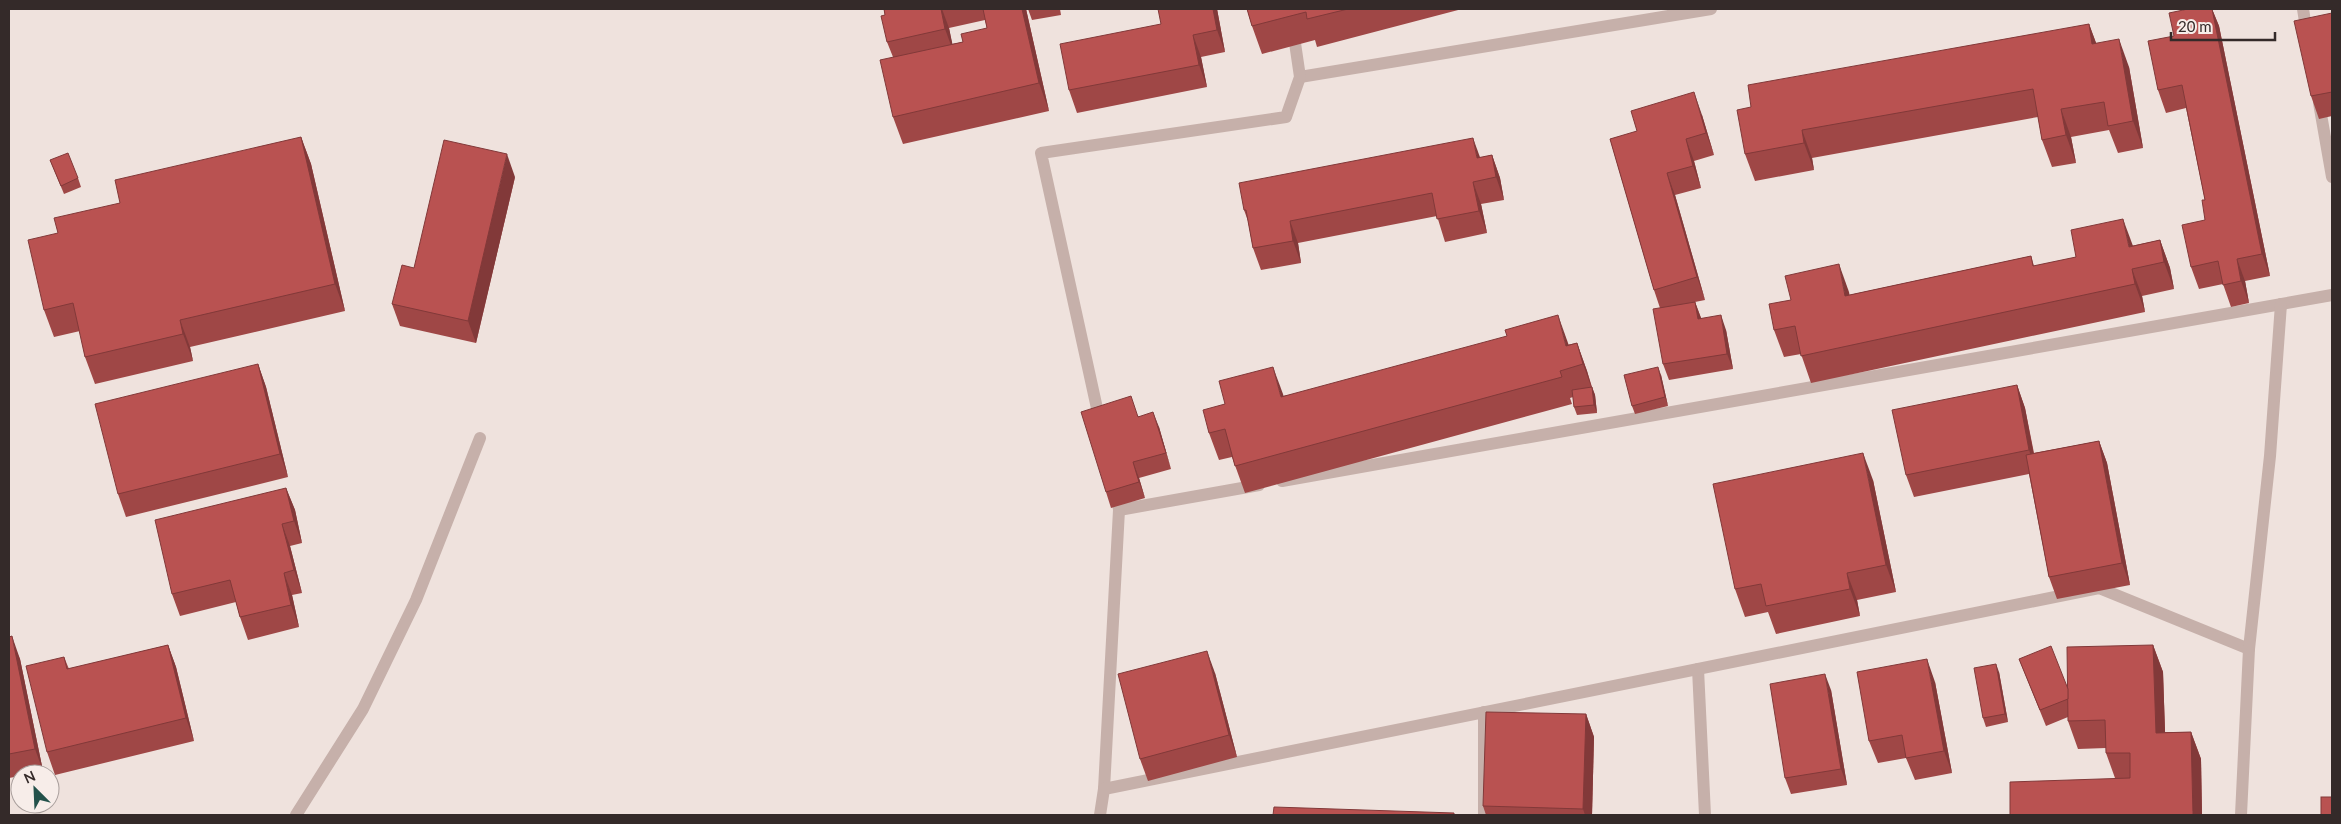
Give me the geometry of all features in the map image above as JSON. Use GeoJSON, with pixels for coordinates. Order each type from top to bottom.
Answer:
{"type":"FeatureCollection","features":[{"type":"Feature","properties":{"kind":"street"},"geometry":{"type":"LineString","coordinates":[[1102,433],[1041,153],[1286,116],[1300,77],[1290,9]]}},
{"type":"Feature","properties":{"kind":"street"},"geometry":{"type":"LineString","coordinates":[[1300,77],[1711,9]]}},
{"type":"Feature","properties":{"kind":"street"},"geometry":{"type":"LineString","coordinates":[[2303,9],[2310,46]]}},
{"type":"Feature","properties":{"kind":"street"},"geometry":{"type":"LineString","coordinates":[[2318,93],[2332,177]]}},
{"type":"Feature","properties":{"kind":"street"},"geometry":{"type":"LineString","coordinates":[[1119,510],[2332,295]]}},
{"type":"Feature","properties":{"kind":"street"},"geometry":{"type":"LineString","coordinates":[[2241,815],[2249,649],[2270,456],[2281,304]]}},
{"type":"Feature","properties":{"kind":"street"},"geometry":{"type":"LineString","coordinates":[[296,815],[364,709],[416,600],[480,438]]}},
{"type":"Feature","properties":{"kind":"street"},"geometry":{"type":"LineString","coordinates":[[1100,815],[1104,789],[1119,510],[1115,491]]}},
{"type":"Feature","properties":{"kind":"street"},"geometry":{"type":"LineString","coordinates":[[1104,789],[2099,588],[2249,649]]}},
{"type":"Feature","properties":{"kind":"street"},"geometry":{"type":"LineString","coordinates":[[1698,669],[1705,815]]}},
{"type":"Feature","properties":{"kind":"street"},"geometry":{"type":"LineString","coordinates":[[1484,712],[1484,815]]}},
{"type":"Feature","properties":{"kind":"building"},"geometry":{"type":"Polygon","coordinates":[[[884,9],[941,9],[945,29],[887,42],[881,16],[885,15],[884,9]]]}},
{"type":"Feature","properties":{"kind":"building"},"geometry":{"type":"Polygon","coordinates":[[[983,9],[1022,9],[1039,83],[893,117],[880,60],[963,42],[961,34],[987,28],[983,9]]]}},
{"type":"Feature","properties":{"kind":"building"},"geometry":{"type":"Polygon","coordinates":[[[1158,9],[1213,9],[1217,30],[1193,35],[1199,65],[1069,90],[1060,44],[1161,24],[1158,9]]]}},
{"type":"Feature","properties":{"kind":"building"},"geometry":{"type":"Polygon","coordinates":[[[1247,9],[1348,9],[1307,19],[1306,12],[1252,26],[1247,9]]]}},
{"type":"Feature","properties":{"kind":"building"},"geometry":{"type":"Polygon","coordinates":[[[2188,9],[2212,9],[2262,254],[2237,259],[2241,281],[2223,285],[2218,261],[2191,267],[2182,225],[2205,220],[2202,200],[2205,200],[2182,85],[2158,90],[2148,41],[2174,36],[2169,13],[2188,9]]]}},
{"type":"Feature","properties":{"kind":"building"},"geometry":{"type":"Polygon","coordinates":[[[2332,13],[2332,92],[2311,96],[2294,21],[2332,13]]]}},
{"type":"Feature","properties":{"kind":"building"},"geometry":{"type":"Polygon","coordinates":[[[2089,24],[2092,44],[2119,39],[2133,121],[2108,126],[2104,102],[2061,109],[2066,135],[2042,140],[2033,89],[1802,130],[1804,143],[1745,154],[1737,110],[1751,107],[1748,85],[2089,24]]]}},
{"type":"Feature","properties":{"kind":"building"},"geometry":{"type":"Polygon","coordinates":[[[1694,92],[1706,133],[1686,139],[1693,166],[1667,173],[1697,277],[1654,290],[1610,139],[1637,131],[1631,111],[1694,92]]]}},
{"type":"Feature","properties":{"kind":"building"},"geometry":{"type":"Polygon","coordinates":[[[301,137],[335,284],[180,320],[183,334],[85,357],[73,303],[44,310],[28,240],[58,233],[54,218],[120,203],[115,180],[301,137]]]}},
{"type":"Feature","properties":{"kind":"building"},"geometry":{"type":"Polygon","coordinates":[[[1473,138],[1477,158],[1492,155],[1496,177],[1473,182],[1479,211],[1437,219],[1432,193],[1290,221],[1293,241],[1253,248],[1239,183],[1473,138]]]}},
{"type":"Feature","properties":{"kind":"building"},"geometry":{"type":"Polygon","coordinates":[[[444,140],[507,154],[468,321],[392,304],[402,265],[414,268],[444,140]]]}},
{"type":"Feature","properties":{"kind":"building"},"geometry":{"type":"Polygon","coordinates":[[[68,153],[78,178],[61,186],[50,160],[68,153]]]}},
{"type":"Feature","properties":{"kind":"building"},"geometry":{"type":"Polygon","coordinates":[[[2123,219],[2129,247],[2160,240],[2164,262],[2132,269],[2135,284],[1801,356],[1795,326],[1774,330],[1769,304],[1791,300],[1785,276],[1839,264],[1845,296],[2031,256],[2033,266],[2076,257],[2071,230],[2123,219]]]}},
{"type":"Feature","properties":{"kind":"building"},"geometry":{"type":"Polygon","coordinates":[[[1695,302],[1698,319],[1721,315],[1727,354],[1663,364],[1653,309],[1695,302]]]}},
{"type":"Feature","properties":{"kind":"building"},"geometry":{"type":"Polygon","coordinates":[[[1558,315],[1566,346],[1577,343],[1583,364],[1560,371],[1562,377],[1235,466],[1225,429],[1209,433],[1203,410],[1225,404],[1219,381],[1273,367],[1281,397],[1507,336],[1505,330],[1558,315]]]}},
{"type":"Feature","properties":{"kind":"building"},"geometry":{"type":"Polygon","coordinates":[[[258,364],[280,454],[118,494],[95,404],[258,364]]]}},
{"type":"Feature","properties":{"kind":"building"},"geometry":{"type":"Polygon","coordinates":[[[1658,367],[1665,397],[1632,406],[1624,375],[1658,367]]]}},
{"type":"Feature","properties":{"kind":"building"},"geometry":{"type":"Polygon","coordinates":[[[2017,385],[2029,450],[1906,475],[1892,410],[2017,385]]]}},
{"type":"Feature","properties":{"kind":"building"},"geometry":{"type":"Polygon","coordinates":[[[1592,387],[1594,405],[1574,407],[1572,390],[1592,387]]]}},
{"type":"Feature","properties":{"kind":"building"},"geometry":{"type":"Polygon","coordinates":[[[1131,396],[1138,417],[1153,412],[1166,453],[1133,462],[1139,482],[1106,492],[1081,412],[1131,396]]]}},
{"type":"Feature","properties":{"kind":"building"},"geometry":{"type":"Polygon","coordinates":[[[2099,441],[2122,563],[2049,577],[2026,455],[2099,441]]]}},
{"type":"Feature","properties":{"kind":"building"},"geometry":{"type":"Polygon","coordinates":[[[1863,453],[1886,565],[1847,573],[1850,589],[1766,606],[1761,584],[1735,589],[1713,484],[1863,453]]]}},
{"type":"Feature","properties":{"kind":"building"},"geometry":{"type":"Polygon","coordinates":[[[286,488],[294,521],[282,524],[294,570],[284,573],[291,605],[240,617],[230,580],[172,594],[155,520],[286,488]]]}},
{"type":"Feature","properties":{"kind":"building"},"geometry":{"type":"Polygon","coordinates":[[[12,636],[35,749],[9,754],[9,637],[12,636]]]}},
{"type":"Feature","properties":{"kind":"building"},"geometry":{"type":"Polygon","coordinates":[[[168,645],[186,718],[47,752],[26,666],[64,657],[67,669],[168,645]]]}},
{"type":"Feature","properties":{"kind":"building"},"geometry":{"type":"Polygon","coordinates":[[[2153,645],[2156,733],[2191,732],[2193,815],[2010,815],[2010,782],[2130,778],[2130,753],[2106,753],[2105,720],[2068,721],[2067,647],[2153,645]]]}},
{"type":"Feature","properties":{"kind":"building"},"geometry":{"type":"Polygon","coordinates":[[[2051,646],[2068,689],[2068,699],[2040,710],[2019,659],[2051,646]]]}},
{"type":"Feature","properties":{"kind":"building"},"geometry":{"type":"Polygon","coordinates":[[[1207,651],[1229,735],[1140,759],[1118,674],[1207,651]]]}},
{"type":"Feature","properties":{"kind":"building"},"geometry":{"type":"Polygon","coordinates":[[[1927,659],[1944,751],[1906,758],[1902,735],[1869,741],[1857,672],[1927,659]]]}},
{"type":"Feature","properties":{"kind":"building"},"geometry":{"type":"Polygon","coordinates":[[[1996,664],[2005,714],[1983,718],[1974,668],[1996,664]]]}},
{"type":"Feature","properties":{"kind":"building"},"geometry":{"type":"Polygon","coordinates":[[[1825,674],[1841,769],[1785,778],[1770,684],[1825,674]]]}},
{"type":"Feature","properties":{"kind":"building"},"geometry":{"type":"Polygon","coordinates":[[[1486,712],[1586,714],[1583,809],[1483,806],[1486,712]]]}},
{"type":"Feature","properties":{"kind":"building"},"geometry":{"type":"Polygon","coordinates":[[[2321,797],[2332,797],[2332,815],[2321,815],[2321,797]]]}},
{"type":"Feature","properties":{"kind":"building"},"geometry":{"type":"Polygon","coordinates":[[[1274,807],[1454,813],[1454,815],[1273,815],[1274,807]]]}}]}
